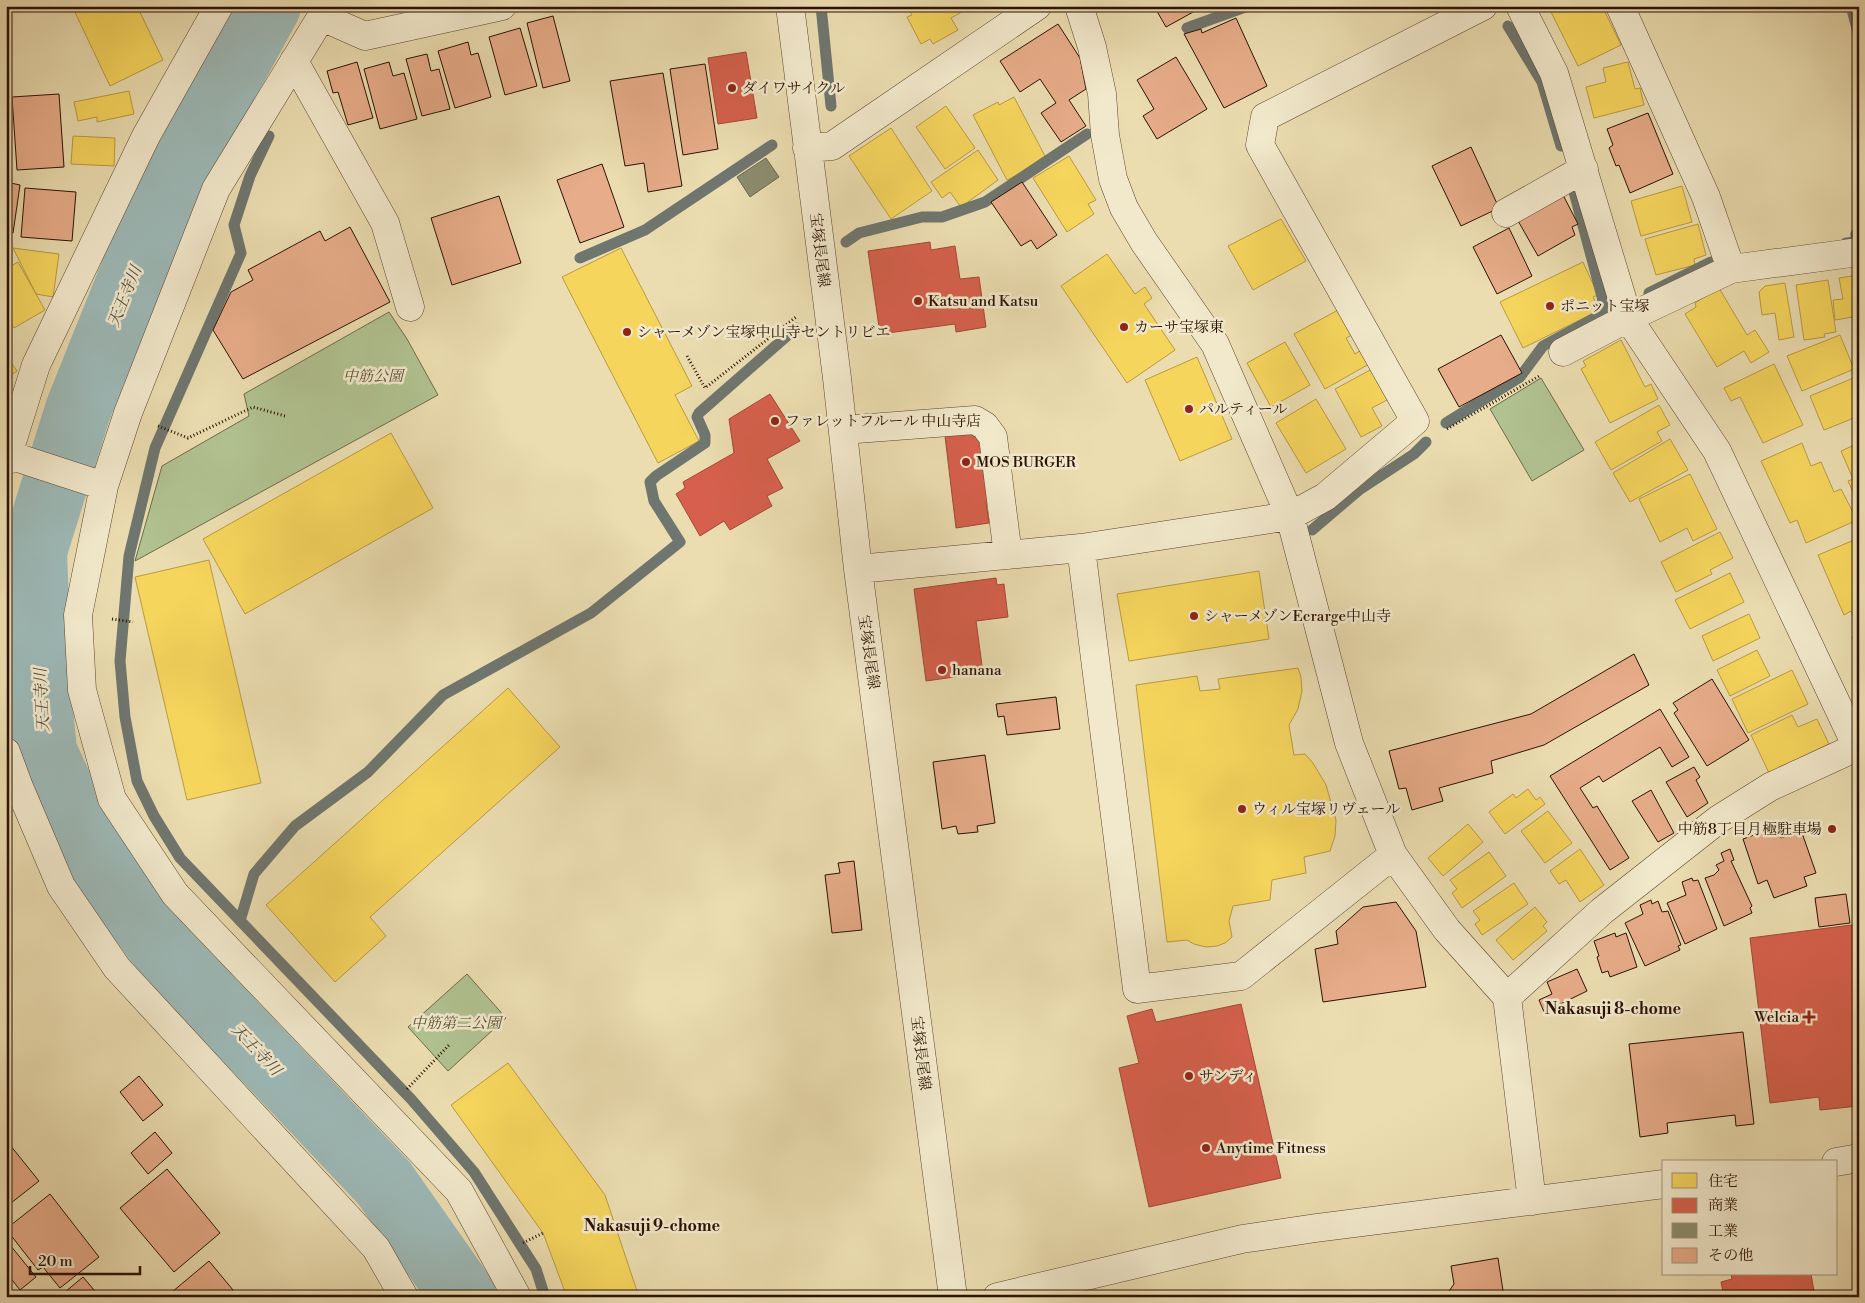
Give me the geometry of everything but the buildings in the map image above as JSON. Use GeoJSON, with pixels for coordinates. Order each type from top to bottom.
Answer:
{"type":"FeatureCollection","features":[{"type":"Feature","properties":{"kind":"street"},"geometry":{"type":"LineString","coordinates":[[97,484],[11,457],[40,356],[146,136],[219,6]]}},
{"type":"Feature","properties":{"kind":"street"},"geometry":{"type":"LineString","coordinates":[[502,6],[366,36],[325,11],[216,189],[128,413],[97,484],[78,615],[82,690],[112,799],[174,894],[459,1190],[517,1297]]}},
{"type":"Feature","properties":{"kind":"street","name":"宝塚長尾線"},"geometry":{"type":"LineString","coordinates":[[790,6],[843,430],[858,569],[953,1297]]}},
{"type":"Feature","properties":{"kind":"street"},"geometry":{"type":"LineString","coordinates":[[807,148],[832,146],[1037,6]]}},
{"type":"Feature","properties":{"kind":"street"},"geometry":{"type":"LineString","coordinates":[[1079,6],[1092,47],[1102,94],[1105,135],[1112,178],[1124,208],[1144,242],[1215,344],[1290,516],[1349,743],[1393,855],[1447,930],[1507,997],[1532,1200]]}},
{"type":"Feature","properties":{"kind":"street"},"geometry":{"type":"LineString","coordinates":[[858,569],[1081,548],[1290,516],[1324,497],[1415,420],[1260,145],[1265,117],[1483,6]]}},
{"type":"Feature","properties":{"kind":"street"},"geometry":{"type":"LineString","coordinates":[[1507,997],[1602,911],[1719,819],[1770,787],[1858,747],[1717,451],[1628,318],[1554,73],[1520,6]]}},
{"type":"Feature","properties":{"kind":"street"},"geometry":{"type":"LineString","coordinates":[[1620,6],[1706,198],[1731,269]]}},
{"type":"Feature","properties":{"kind":"street"},"geometry":{"type":"LineString","coordinates":[[294,61],[385,223],[410,307]]}},
{"type":"Feature","properties":{"kind":"street"},"geometry":{"type":"LineString","coordinates":[[1506,212],[1584,169]]}},
{"type":"Feature","properties":{"kind":"street"},"geometry":{"type":"LineString","coordinates":[[1563,352],[1628,318],[1731,269],[1859,252]]}},
{"type":"Feature","properties":{"kind":"street"},"geometry":{"type":"LineString","coordinates":[[843,430],[976,420],[985,426],[993,437],[1008,555]]}},
{"type":"Feature","properties":{"kind":"street"},"geometry":{"type":"LineString","coordinates":[[1081,548],[1137,989],[1241,976],[1393,855]]}},
{"type":"Feature","properties":{"kind":"street"},"geometry":{"type":"LineString","coordinates":[[6,752],[61,886],[117,968],[376,1248],[404,1297]]}},
{"type":"Feature","properties":{"kind":"street"},"geometry":{"type":"LineString","coordinates":[[1838,1162],[1859,1158]]}},
{"type":"Feature","properties":{"kind":"street"},"geometry":{"type":"LineString","coordinates":[[997,1297],[1242,1239],[1662,1184]]}},
{"type":"Feature","properties":{"kind":"path"},"geometry":{"type":"LineString","coordinates":[[687,356],[705,388],[802,312]]}},
{"type":"Feature","properties":{"kind":"path"},"geometry":{"type":"LineString","coordinates":[[1415,420],[1449,430],[1539,377],[1563,352]]}},
{"type":"Feature","properties":{"kind":"path"},"geometry":{"type":"LineString","coordinates":[[173,432],[188,438],[253,407],[285,416]]}},
{"type":"Feature","properties":{"kind":"path"},"geometry":{"type":"LineString","coordinates":[[107,618],[132,622]]}},
{"type":"Feature","properties":{"kind":"path"},"geometry":{"type":"LineString","coordinates":[[414,1081],[450,1044]]}},
{"type":"Feature","properties":{"kind":"path"},"geometry":{"type":"LineString","coordinates":[[530,1239],[543,1233]]}},
{"type":"Feature","properties":{"kind":"green space","name":"中筋公園"},"geometry":{"type":"Polygon","coordinates":[[[389,312],[407,339],[438,395],[135,561],[162,466],[249,416],[244,394],[389,312]]]}},
{"type":"Feature","properties":{"kind":"green space"},"geometry":{"type":"Polygon","coordinates":[[[1541,378],[1584,450],[1532,481],[1490,409],[1541,378]]]}},
{"type":"Feature","properties":{"kind":"green space","name":"中筋第二公園"},"geometry":{"type":"Polygon","coordinates":[[[467,974],[506,1018],[448,1071],[408,1027],[467,974]]]}},
{"type":"Feature","properties":{"kind":"waterway","name":"天王寺川"},"geometry":{"type":"LineString","coordinates":[[268,6],[162,200],[78,410],[34,551],[40,708],[44,752],[88,846],[164,951],[384,1183],[464,1297]]}},
{"type":"Feature","properties":{"kind":"waterway"},"geometry":{"type":"LineString","coordinates":[[821,6],[831,106]]}},
{"type":"Feature","properties":{"kind":"waterway"},"geometry":{"type":"LineString","coordinates":[[1187,28],[1248,6]]}},
{"type":"Feature","properties":{"kind":"waterway"},"geometry":{"type":"LineString","coordinates":[[1851,6],[1859,36]]}},
{"type":"Feature","properties":{"kind":"waterway"},"geometry":{"type":"LineString","coordinates":[[1508,26],[1542,82],[1561,146]]}},
{"type":"Feature","properties":{"kind":"waterway"},"geometry":{"type":"LineString","coordinates":[[846,242],[859,233],[922,217],[942,217],[985,202],[1087,134]]}},
{"type":"Feature","properties":{"kind":"waterway"},"geometry":{"type":"LineString","coordinates":[[269,136],[250,176],[234,225],[241,253],[155,448],[129,556],[120,661],[125,717],[137,781],[154,816],[180,858],[411,1099],[474,1172],[536,1269],[545,1297]]}},
{"type":"Feature","properties":{"kind":"waterway"},"geometry":{"type":"LineString","coordinates":[[580,258],[645,230],[772,145]]}},
{"type":"Feature","properties":{"kind":"waterway"},"geometry":{"type":"LineString","coordinates":[[1446,423],[1520,377],[1543,346],[1604,313],[1604,304],[1573,188]]}},
{"type":"Feature","properties":{"kind":"waterway"},"geometry":{"type":"LineString","coordinates":[[1846,243],[1856,242],[1856,234],[1859,233]]}},
{"type":"Feature","properties":{"kind":"waterway"},"geometry":{"type":"LineString","coordinates":[[1649,293],[1711,262]]}},
{"type":"Feature","properties":{"kind":"waterway"},"geometry":{"type":"LineString","coordinates":[[240,921],[254,874],[295,826],[368,772],[443,695],[591,613],[680,542],[654,501],[650,482],[705,443],[705,435],[697,417],[699,413],[796,328]]}},
{"type":"Feature","properties":{"kind":"waterway"},"geometry":{"type":"LineString","coordinates":[[1312,530],[1359,490],[1414,454],[1426,442]]}},
{"type":"Feature","properties":{"kind":"waterway"},"geometry":{"type":"LineString","coordinates":[[28,755],[44,752]]}},
{"type":"Feature","properties":{"kind":"place","name":"ダイワサイクル"},"geometry":{"type":"Point","coordinates":[732,88]}},
{"type":"Feature","properties":{"kind":"place","name":"Katsu and Katsu"},"geometry":{"type":"Point","coordinates":[918,301]}},
{"type":"Feature","properties":{"kind":"place","name":"ポニット宝塚"},"geometry":{"type":"Point","coordinates":[1550,306]}},
{"type":"Feature","properties":{"kind":"place","name":"カーサ宝塚東"},"geometry":{"type":"Point","coordinates":[1124,327]}},
{"type":"Feature","properties":{"kind":"place","name":"シャーメゾン宝塚中山寺セントリビエ"},"geometry":{"type":"Point","coordinates":[627,332]}},
{"type":"Feature","properties":{"kind":"place","name":"パルティール"},"geometry":{"type":"Point","coordinates":[1189,409]}},
{"type":"Feature","properties":{"kind":"place","name":"ファレットフルール 中山寺店"},"geometry":{"type":"Point","coordinates":[775,421]}},
{"type":"Feature","properties":{"kind":"place","name":"MOS BURGER"},"geometry":{"type":"Point","coordinates":[966,462]}},
{"type":"Feature","properties":{"kind":"place","name":"シャーメゾンEcrarge中山寺"},"geometry":{"type":"Point","coordinates":[1194,616]}},
{"type":"Feature","properties":{"kind":"place","name":"hanana"},"geometry":{"type":"Point","coordinates":[942,670]}},
{"type":"Feature","properties":{"kind":"place","name":"ウィル宝塚リヴェール"},"geometry":{"type":"Point","coordinates":[1242,809]}},
{"type":"Feature","properties":{"kind":"place","name":"中筋8丁目月極駐車場"},"geometry":{"type":"Point","coordinates":[1832,829]}},
{"type":"Feature","properties":{"kind":"place","name":"Welcia"},"geometry":{"type":"Point","coordinates":[1809,1017]}},
{"type":"Feature","properties":{"kind":"place","name":"サンディ"},"geometry":{"type":"Point","coordinates":[1189,1076]}},
{"type":"Feature","properties":{"kind":"place","name":"Anytime Fitness"},"geometry":{"type":"Point","coordinates":[1206,1148]}},
{"type":"Feature","properties":{"kind":"district","name":"Nakasuji 8-chome"},"geometry":{"type":"Point","coordinates":[1613,1008]}},
{"type":"Feature","properties":{"kind":"district","name":"Nakasuji 9-chome"},"geometry":{"type":"Point","coordinates":[652,1225]}}]}
